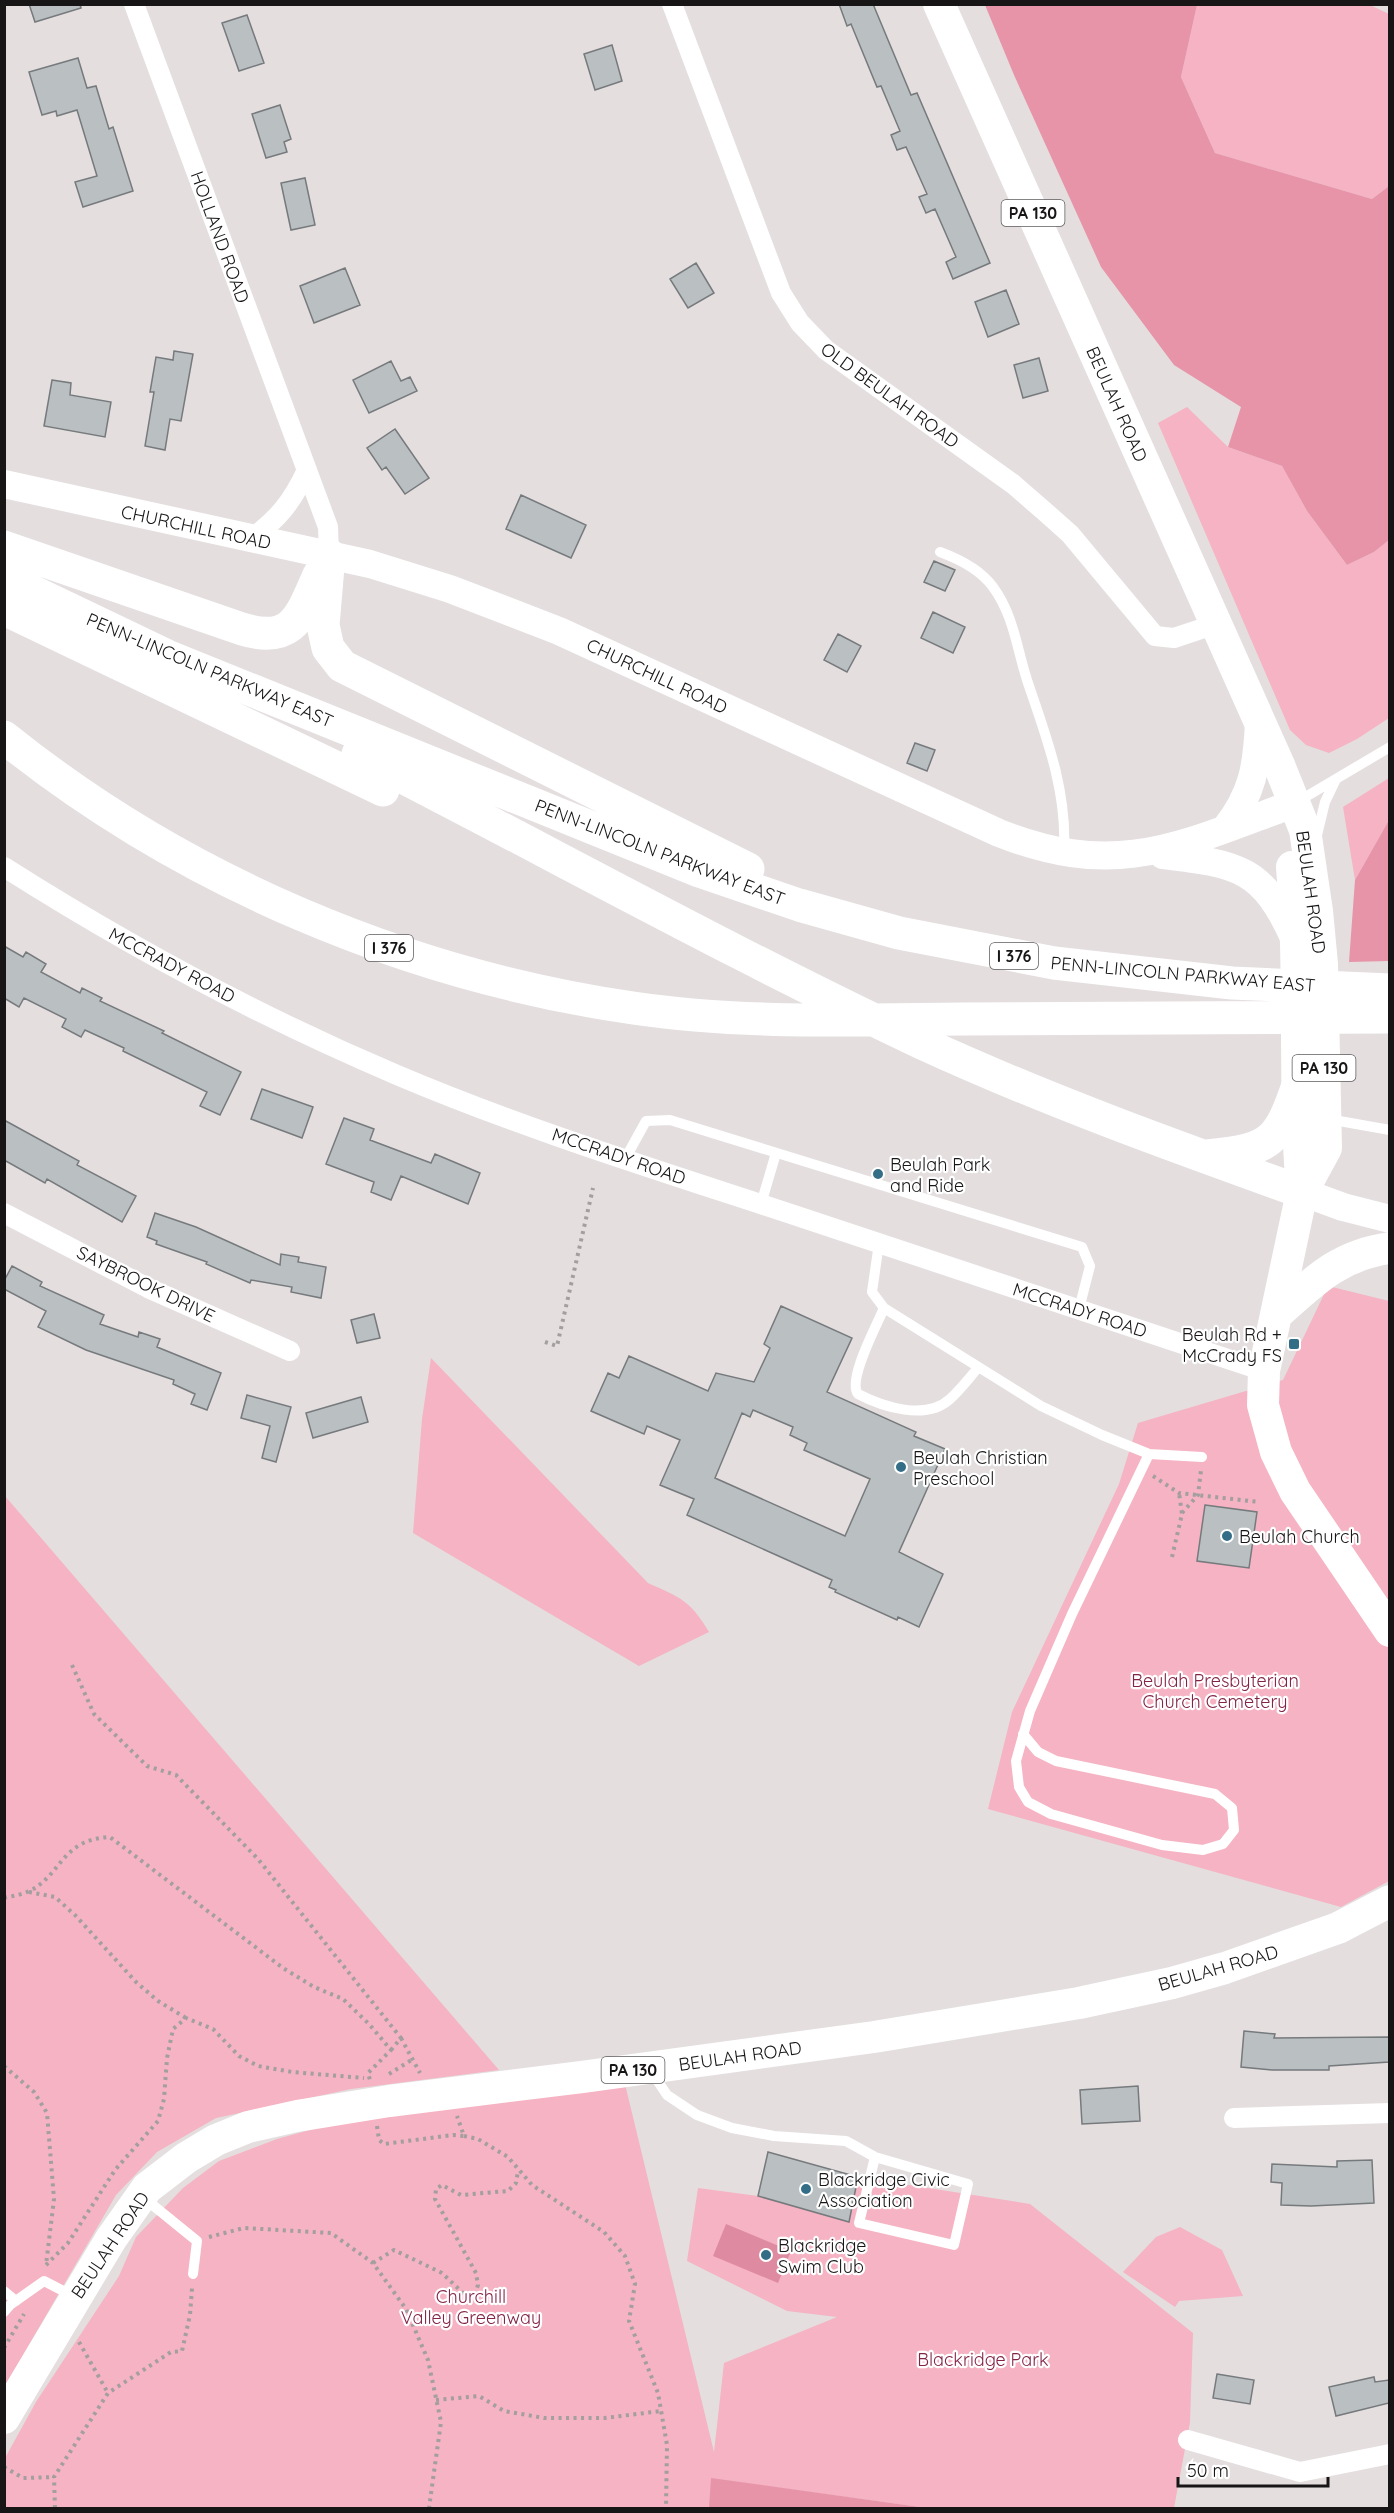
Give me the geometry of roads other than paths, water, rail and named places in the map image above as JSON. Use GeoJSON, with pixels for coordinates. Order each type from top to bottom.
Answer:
{"type":"FeatureCollection","features":[{"type":"Feature","properties":{"kind":"highway"},"geometry":{"type":"LineString","coordinates":[[4,547],[265,635],[276,634],[295,623],[307,605],[329,555]]}},
{"type":"Feature","properties":{"kind":"highway"},"geometry":{"type":"LineString","coordinates":[[329,555],[323,612],[324,637],[334,658],[342,666],[848,919]]}},
{"type":"Feature","properties":{"kind":"highway","name":"PENN-LINCOLN PARKWAY EAST"},"geometry":{"type":"LineString","coordinates":[[4,578],[167,656],[699,871],[789,902],[899,933],[1033,959],[1389,1003]]}},
{"type":"Feature","properties":{"kind":"highway"},"geometry":{"type":"LineString","coordinates":[[4,609],[546,868],[712,940],[943,1052],[1096,1117],[1302,1192]]}},
{"type":"Feature","properties":{"kind":"highway"},"geometry":{"type":"LineString","coordinates":[[167,656],[555,854],[712,940]]}},
{"type":"Feature","properties":{"kind":"highway","name":"PENN-LINCOLN PARKWAY EAST"},"geometry":{"type":"LineString","coordinates":[[4,737],[97,805],[180,854],[269,900],[388,948],[486,978],[598,1002],[706,1016],[821,1020],[1232,1017],[1389,1003]]}},
{"type":"Feature","properties":{"kind":"highway"},"geometry":{"type":"LineString","coordinates":[[1202,1157],[1249,1150],[1270,1140],[1283,1125],[1299,1082]]}},
{"type":"Feature","properties":{"kind":"main road","name":"BEULAH ROAD"},"geometry":{"type":"LineString","coordinates":[[939,4],[1216,624],[1305,831],[1321,955],[1326,1148],[1302,1192],[1264,1371],[1262,1393],[1265,1418],[1284,1471],[1310,1517],[1389,1631]]}},
{"type":"Feature","properties":{"kind":"main road","name":"BEULAH ROAD"},"geometry":{"type":"LineString","coordinates":[[1293,804],[1286,834],[1293,877],[1296,940],[1298,1149],[1302,1192]]}},
{"type":"Feature","properties":{"kind":"main road"},"geometry":{"type":"LineString","coordinates":[[1276,1315],[1337,1264],[1363,1252],[1389,1248]]}},
{"type":"Feature","properties":{"kind":"main road","name":"BEULAH ROAD"},"geometry":{"type":"LineString","coordinates":[[4,2418],[111,2238],[147,2188],[186,2158],[216,2140],[248,2127],[297,2116],[389,2101],[885,2035],[1079,2003],[1172,1983],[1225,1968],[1329,1932],[1389,1901]]}},
{"type":"Feature","properties":{"kind":"street","name":"HOLLAND ROAD"},"geometry":{"type":"LineString","coordinates":[[134,4],[328,527],[329,555]]}},
{"type":"Feature","properties":{"kind":"street","name":"OLD BEULAH ROAD"},"geometry":{"type":"LineString","coordinates":[[672,4],[781,293],[800,323],[826,350],[1013,484],[1043,510],[1070,534],[1155,636],[1174,638],[1216,624]]}},
{"type":"Feature","properties":{"kind":"street"},"geometry":{"type":"LineString","coordinates":[[251,539],[280,515],[296,493],[307,470]]}},
{"type":"Feature","properties":{"kind":"street","name":"CHURCHILL ROAD"},"geometry":{"type":"LineString","coordinates":[[4,484],[329,555],[408,575],[503,608],[1024,843],[1097,857],[1146,853],[1170,848],[1293,804]]}},
{"type":"Feature","properties":{"kind":"street"},"geometry":{"type":"LineString","coordinates":[[1225,829],[1244,803],[1250,788],[1256,766],[1259,722]]}},
{"type":"Feature","properties":{"kind":"street"},"geometry":{"type":"LineString","coordinates":[[1146,853],[1205,860],[1240,871],[1271,894],[1296,940]]}},
{"type":"Feature","properties":{"kind":"street","name":"MCCRADY ROAD"},"geometry":{"type":"LineString","coordinates":[[4,867],[153,956],[291,1027],[458,1100],[626,1159],[1264,1371]]}},
{"type":"Feature","properties":{"kind":"street"},"geometry":{"type":"LineString","coordinates":[[1302,1192],[1343,1207],[1389,1219]]}},
{"type":"Feature","properties":{"kind":"street","name":"SAYBROOK DRIVE"},"geometry":{"type":"LineString","coordinates":[[4,1213],[148,1288],[290,1351]]}},
{"type":"Feature","properties":{"kind":"street"},"geometry":{"type":"LineString","coordinates":[[1233,2118],[1389,2114]]}},
{"type":"Feature","properties":{"kind":"street"},"geometry":{"type":"LineString","coordinates":[[1188,2440],[1300,2472],[1389,2454]]}},
{"type":"Feature","properties":{"kind":"lane"},"geometry":{"type":"LineString","coordinates":[[940,552],[964,561],[992,586],[1011,620],[1028,685],[1038,708],[1058,779],[1065,824],[1064,852]]}},
{"type":"Feature","properties":{"kind":"lane"},"geometry":{"type":"LineString","coordinates":[[1293,804],[1389,747]]}},
{"type":"Feature","properties":{"kind":"lane"},"geometry":{"type":"LineString","coordinates":[[1311,868],[1321,813],[1336,779]]}},
{"type":"Feature","properties":{"kind":"lane"},"geometry":{"type":"LineString","coordinates":[[1325,1118],[1389,1130]]}},
{"type":"Feature","properties":{"kind":"lane"},"geometry":{"type":"LineString","coordinates":[[626,1159],[646,1121],[670,1120],[1082,1247],[1090,1266],[1079,1310]]}},
{"type":"Feature","properties":{"kind":"lane"},"geometry":{"type":"LineString","coordinates":[[761,1204],[776,1153]]}},
{"type":"Feature","properties":{"kind":"lane"},"geometry":{"type":"LineString","coordinates":[[879,1243],[872,1292],[884,1308],[1041,1406],[1102,1436],[1149,1454],[1202,1457]]}},
{"type":"Feature","properties":{"kind":"lane"},"geometry":{"type":"LineString","coordinates":[[884,1308],[858,1370],[854,1384],[858,1394],[881,1406],[901,1410],[940,1406],[950,1400],[978,1368]]}},
{"type":"Feature","properties":{"kind":"lane"},"geometry":{"type":"LineString","coordinates":[[1023,1734],[1038,1752],[1056,1761],[1215,1794],[1232,1808],[1234,1830],[1223,1844],[1203,1850],[1162,1845],[1051,1814],[1028,1802],[1019,1787],[1016,1761],[1023,1734],[1072,1614],[1149,1454]]}},
{"type":"Feature","properties":{"kind":"lane"},"geometry":{"type":"LineString","coordinates":[[649,2068],[667,2095],[697,2115],[732,2128],[774,2136],[846,2141],[876,2157],[968,2184],[954,2245],[860,2223],[876,2157]]}},
{"type":"Feature","properties":{"kind":"lane"},"geometry":{"type":"LineString","coordinates":[[141,2196],[197,2241],[193,2274]]}},
{"type":"Feature","properties":{"kind":"lane"},"geometry":{"type":"LineString","coordinates":[[4,2312],[44,2281],[75,2297]]}},
{"type":"Feature","properties":{"kind":"lane"},"geometry":{"type":"LineString","coordinates":[[4,2291],[16,2301]]}},
{"type":"Feature","properties":{"kind":"place","name":"Beulah Park and Ride"},"geometry":{"type":"Point","coordinates":[878,1174]}},
{"type":"Feature","properties":{"kind":"place","name":"Beulah Rd + McCrady FS"},"geometry":{"type":"Point","coordinates":[1294,1344]}},
{"type":"Feature","properties":{"kind":"place","name":"Beulah Christian Preschool"},"geometry":{"type":"Point","coordinates":[901,1467]}},
{"type":"Feature","properties":{"kind":"place","name":"Beulah Church"},"geometry":{"type":"Point","coordinates":[1227,1536]}},
{"type":"Feature","properties":{"kind":"place","name":"Blackridge Civic Association"},"geometry":{"type":"Point","coordinates":[806,2189]}},
{"type":"Feature","properties":{"kind":"place","name":"Blackridge Swim Club"},"geometry":{"type":"Point","coordinates":[766,2255]}},
{"type":"Feature","properties":{"kind":"park label","name":"Beulah Presbyterian Church Cemetery"},"geometry":{"type":"Point","coordinates":[1215,1690]}},
{"type":"Feature","properties":{"kind":"park label","name":"Churchill Valley Greenway"},"geometry":{"type":"Point","coordinates":[471,2306]}},
{"type":"Feature","properties":{"kind":"park label","name":"Blackridge Park"},"geometry":{"type":"Point","coordinates":[983,2359]}}]}
